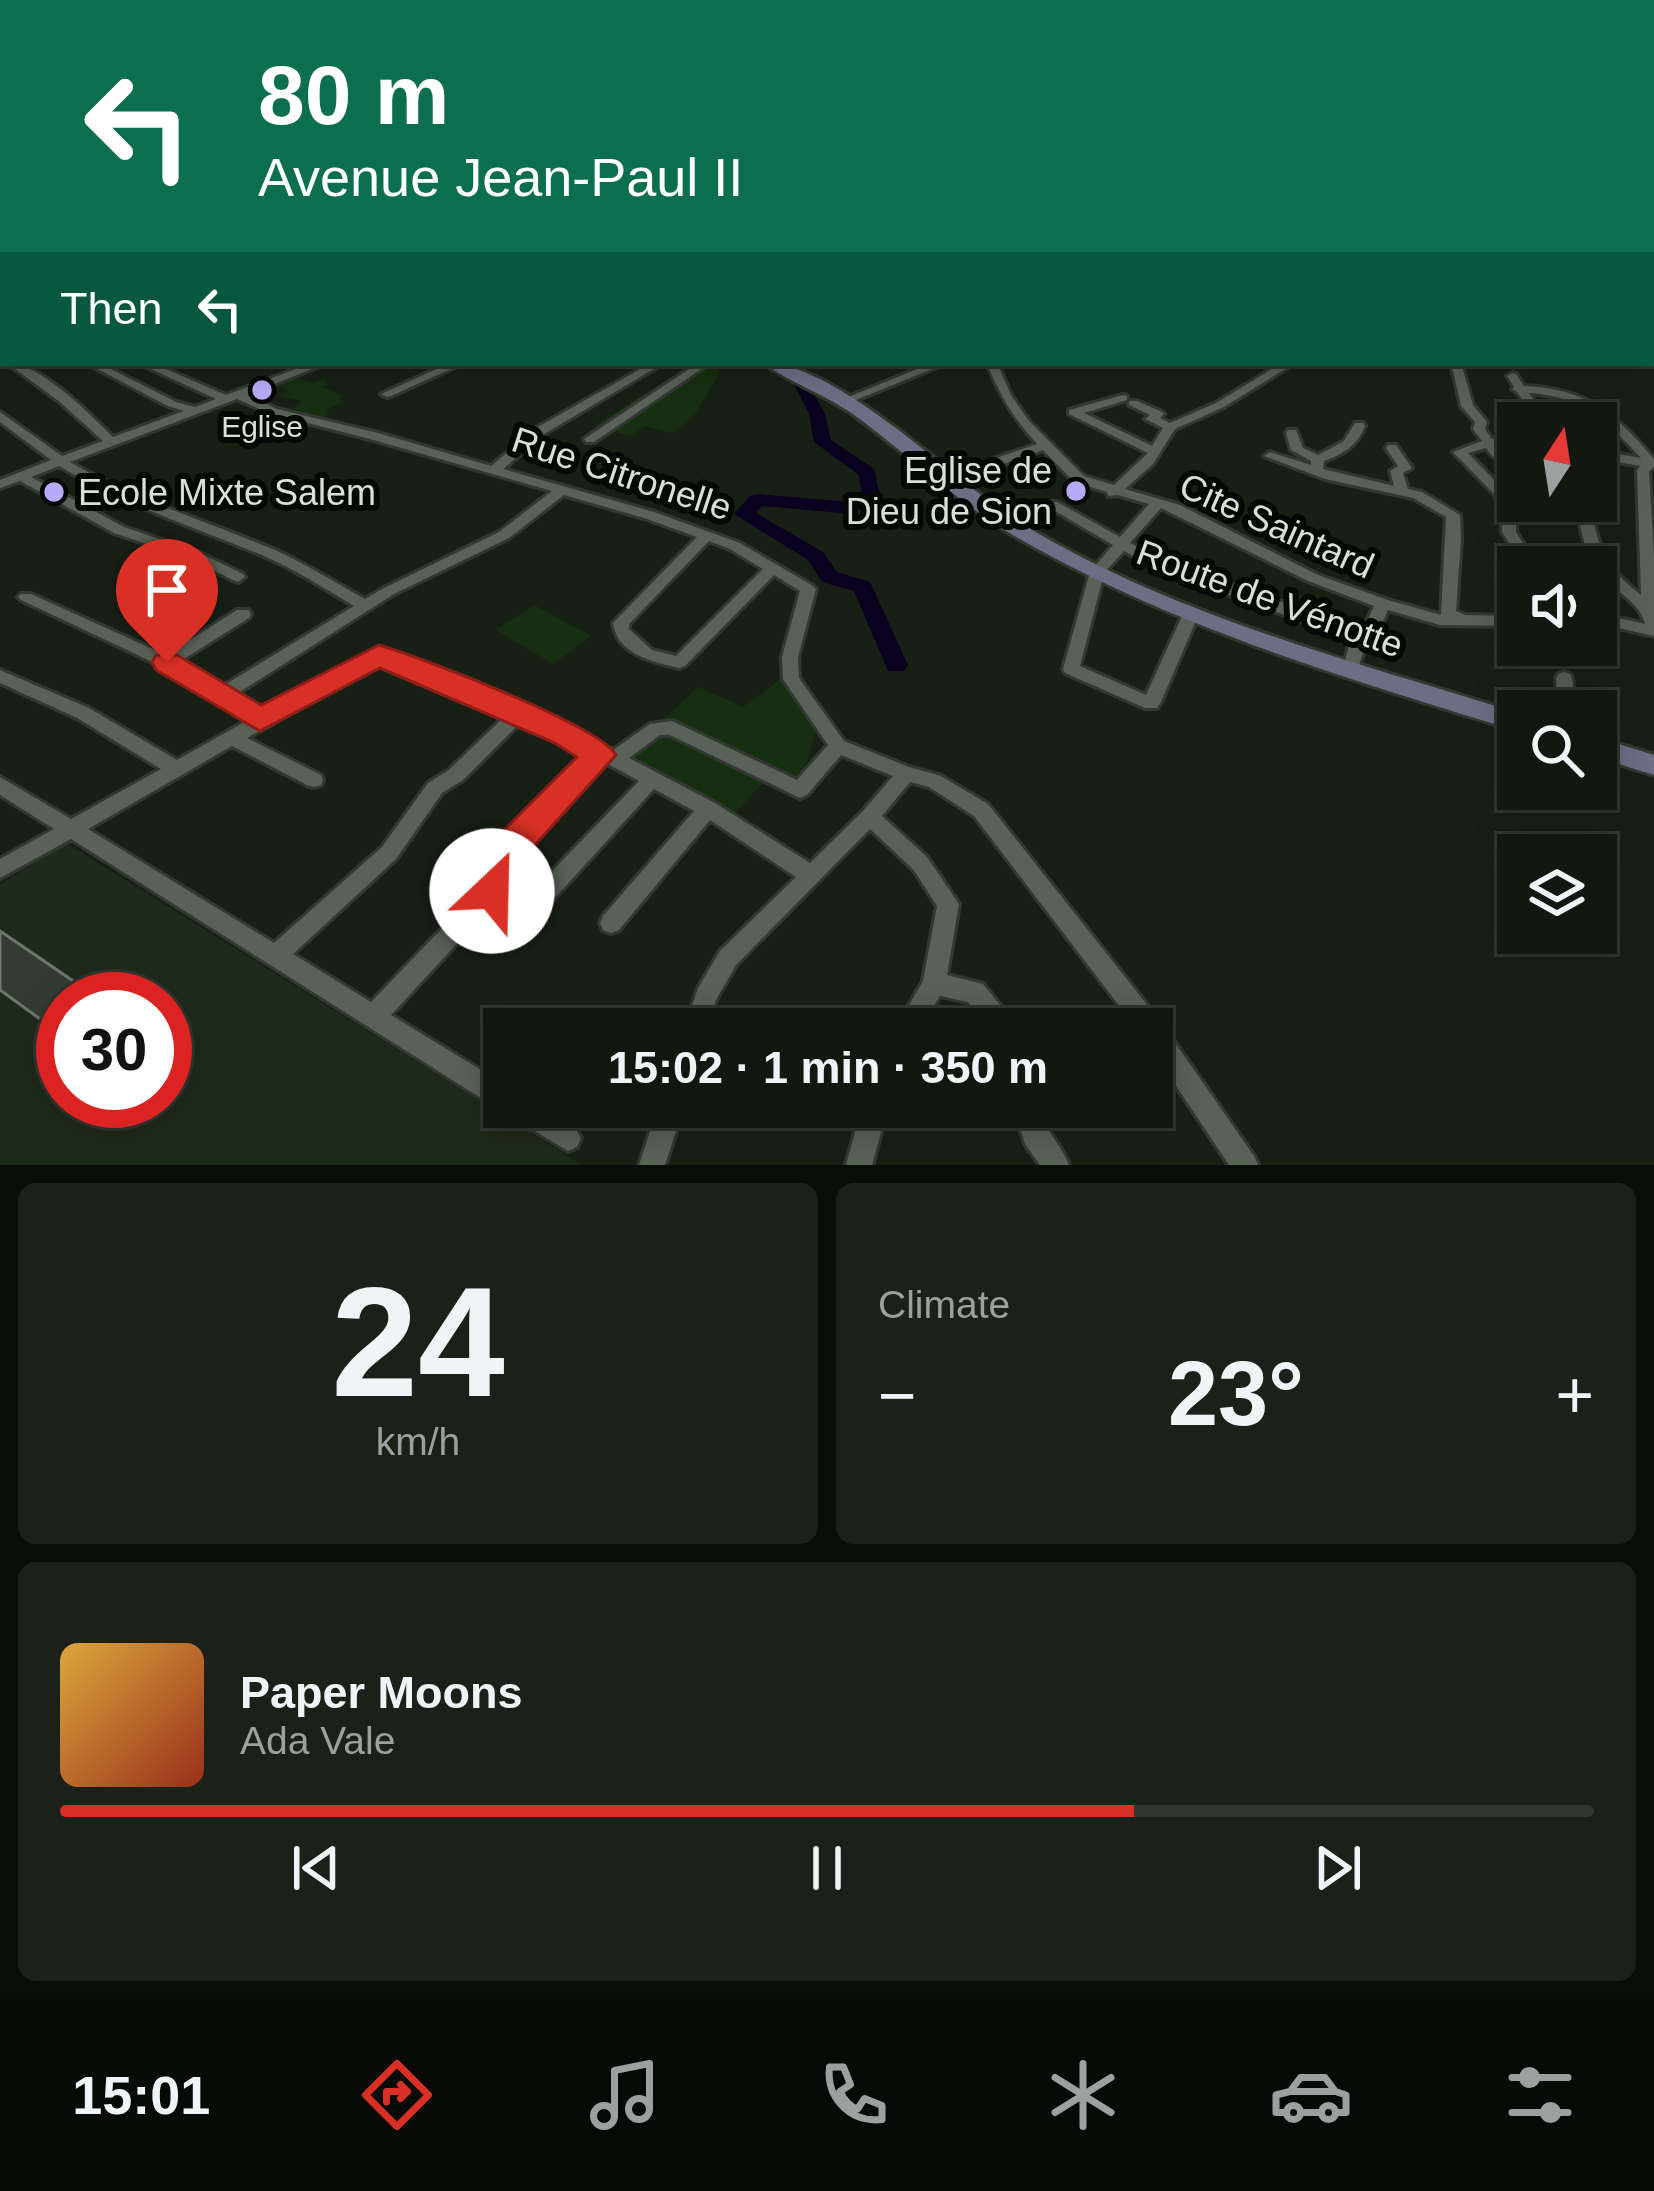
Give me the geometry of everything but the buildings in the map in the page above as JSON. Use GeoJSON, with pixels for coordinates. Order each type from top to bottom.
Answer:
{"type":"FeatureCollection","features":[{"type":"Feature","properties":{"kind":"street"},"geometry":{"type":"LineString","coordinates":[[16,366],[70,399],[85,421],[111,442]]}},
{"type":"Feature","properties":{"kind":"street"},"geometry":{"type":"LineString","coordinates":[[97,366],[193,410]]}},
{"type":"Feature","properties":{"kind":"street","name":"Rue Citronelle"},"geometry":{"type":"LineString","coordinates":[[151,366],[273,411],[494,470],[706,536],[772,569],[808,589],[789,666],[790,680],[838,746]]}},
{"type":"Feature","properties":{"kind":"street"},"geometry":{"type":"LineString","coordinates":[[0,484],[314,366]]}},
{"type":"Feature","properties":{"kind":"street"},"geometry":{"type":"LineString","coordinates":[[387,394],[452,366]]}},
{"type":"Feature","properties":{"kind":"street"},"geometry":{"type":"LineString","coordinates":[[494,470],[540,430],[654,366]]}},
{"type":"Feature","properties":{"kind":"street"},"geometry":{"type":"LineString","coordinates":[[590,439],[700,366]]}},
{"type":"Feature","properties":{"kind":"street","name":"Route de Vénotte"},"geometry":{"type":"LineString","coordinates":[[778,366],[827,389],[1019,530],[1097,572],[1191,614],[1497,715]]}},
{"type":"Feature","properties":{"kind":"street"},"geometry":{"type":"LineString","coordinates":[[827,389],[929,366]]}},
{"type":"Feature","properties":{"kind":"street","name":"Cite Saintard"},"geometry":{"type":"LineString","coordinates":[[993,366],[1005,395],[1045,446],[1079,479],[1199,518],[1313,578],[1383,604],[1370,635],[1360,636],[1351,667]]}},
{"type":"Feature","properties":{"kind":"street"},"geometry":{"type":"LineString","coordinates":[[1113,493],[1155,452],[1170,428],[1285,366]]}},
{"type":"Feature","properties":{"kind":"street"},"geometry":{"type":"LineString","coordinates":[[1457,366],[1467,406],[1497,451]]}},
{"type":"Feature","properties":{"kind":"street"},"geometry":{"type":"LineString","coordinates":[[1529,402],[1515,383],[1578,395],[1587,402]]}},
{"type":"Feature","properties":{"kind":"street","name":"Cite Saintard"},"geometry":{"type":"LineString","coordinates":[[1155,452],[1072,412],[1128,400],[1158,414],[1151,419],[1170,428]]}},
{"type":"Feature","properties":{"kind":"street"},"geometry":{"type":"LineString","coordinates":[[0,416],[60,461],[157,510],[274,555],[366,605]]}},
{"type":"Feature","properties":{"kind":"street"},"geometry":{"type":"LineString","coordinates":[[1317,466],[1356,438],[1359,426]]}},
{"type":"Feature","properties":{"kind":"street"},"geometry":{"type":"LineString","coordinates":[[1617,426],[1649,469],[1649,608],[1654,630],[1617,622]]}},
{"type":"Feature","properties":{"kind":"street"},"geometry":{"type":"LineString","coordinates":[[1292,433],[1297,450],[1317,466]]}},
{"type":"Feature","properties":{"kind":"street"},"geometry":{"type":"LineString","coordinates":[[1497,444],[1463,449],[1459,455],[1501,494],[1509,514],[1509,532],[1518,546]]}},
{"type":"Feature","properties":{"kind":"street"},"geometry":{"type":"LineString","coordinates":[[949,478],[1045,446]]}},
{"type":"Feature","properties":{"kind":"street"},"geometry":{"type":"LineString","coordinates":[[1391,448],[1406,467],[1396,471],[1402,490]]}},
{"type":"Feature","properties":{"kind":"street"},"geometry":{"type":"LineString","coordinates":[[1270,456],[1402,490],[1453,514],[1457,547],[1450,572],[1448,614],[1466,621]]}},
{"type":"Feature","properties":{"kind":"street"},"geometry":{"type":"LineString","coordinates":[[1617,460],[1649,469]]}},
{"type":"Feature","properties":{"kind":"street"},"geometry":{"type":"LineString","coordinates":[[20,476],[119,530],[238,577]]}},
{"type":"Feature","properties":{"kind":"street"},"geometry":{"type":"LineString","coordinates":[[219,697],[366,605],[504,535],[562,490]]}},
{"type":"Feature","properties":{"kind":"street"},"geometry":{"type":"LineString","coordinates":[[1052,505],[1160,565],[1360,636]]}},
{"type":"Feature","properties":{"kind":"street"},"geometry":{"type":"LineString","coordinates":[[1156,505],[1097,572],[1071,669],[1151,704],[1191,614]]}},
{"type":"Feature","properties":{"kind":"street"},"geometry":{"type":"LineString","coordinates":[[1586,522],[1591,551],[1601,568],[1649,608]]}},
{"type":"Feature","properties":{"kind":"street"},"geometry":{"type":"LineString","coordinates":[[706,536],[620,622],[621,631],[647,655],[679,662],[772,569]]}},
{"type":"Feature","properties":{"kind":"street"},"geometry":{"type":"LineString","coordinates":[[26,597],[167,662],[260,719]]}},
{"type":"Feature","properties":{"kind":"street"},"geometry":{"type":"LineString","coordinates":[[1383,604],[1440,620],[1497,622]]}},
{"type":"Feature","properties":{"kind":"street"},"geometry":{"type":"LineString","coordinates":[[167,662],[242,614]]}},
{"type":"Feature","properties":{"kind":"street"},"geometry":{"type":"LineString","coordinates":[[0,869],[379,655],[519,713],[652,779],[812,875]]}},
{"type":"Feature","properties":{"kind":"street"},"geometry":{"type":"LineString","coordinates":[[0,676],[83,713],[174,768]]}},
{"type":"Feature","properties":{"kind":"street"},"geometry":{"type":"LineString","coordinates":[[1564,678],[1565,690]]}},
{"type":"Feature","properties":{"kind":"street"},"geometry":{"type":"LineString","coordinates":[[275,956],[388,854],[435,788],[456,775],[519,713]]}},
{"type":"Feature","properties":{"kind":"street"},"geometry":{"type":"LineString","coordinates":[[373,1016],[492,891],[488,871],[607,757],[656,729],[672,728],[800,790],[838,746],[934,781],[981,810],[1136,1008]]}},
{"type":"Feature","properties":{"kind":"street"},"geometry":{"type":"LineString","coordinates":[[230,737],[314,780]]}},
{"type":"Feature","properties":{"kind":"street"},"geometry":{"type":"LineString","coordinates":[[1617,754],[1654,765]]}},
{"type":"Feature","properties":{"kind":"street"},"geometry":{"type":"LineString","coordinates":[[702,1008],[728,958],[870,817],[905,774]]}},
{"type":"Feature","properties":{"kind":"street"},"geometry":{"type":"LineString","coordinates":[[535,904],[652,779]]}},
{"type":"Feature","properties":{"kind":"street"},"geometry":{"type":"LineString","coordinates":[[0,785],[483,1085]]}},
{"type":"Feature","properties":{"kind":"street"},"geometry":{"type":"LineString","coordinates":[[611,923],[708,809]]}},
{"type":"Feature","properties":{"kind":"street"},"geometry":{"type":"LineString","coordinates":[[870,817],[920,863],[948,904],[934,984],[920,1008]]}},
{"type":"Feature","properties":{"kind":"street"},"geometry":{"type":"LineString","coordinates":[[934,984],[975,992],[988,1008]]}},
{"type":"Feature","properties":{"kind":"street"},"geometry":{"type":"LineString","coordinates":[[1173,1060],[1244,1165]]}},
{"type":"Feature","properties":{"kind":"street"},"geometry":{"type":"LineString","coordinates":[[552,1128],[568,1138]]}},
{"type":"Feature","properties":{"kind":"street"},"geometry":{"type":"LineString","coordinates":[[652,1165],[663,1128]]}},
{"type":"Feature","properties":{"kind":"street"},"geometry":{"type":"LineString","coordinates":[[859,1165],[869,1128]]}},
{"type":"Feature","properties":{"kind":"street"},"geometry":{"type":"LineString","coordinates":[[1032,1128],[1056,1165]]}},
{"type":"Feature","properties":{"kind":"shaded area"},"geometry":{"type":"Polygon","coordinates":[[[66,843],[483,1103],[483,1128],[523,1128],[582,1165],[0,1165],[0,885],[66,843]]]}},
{"type":"Feature","properties":{"kind":"green space"},"geometry":{"type":"Polygon","coordinates":[[[695,366],[716,366],[720,372],[696,413],[673,433],[645,426],[631,436],[594,426],[687,367],[693,370],[695,366]]]}},
{"type":"Feature","properties":{"kind":"green space"},"geometry":{"type":"Polygon","coordinates":[[[292,376],[313,383],[323,379],[328,384],[323,387],[343,396],[343,402],[328,409],[327,418],[293,409],[302,401],[278,396],[290,392],[272,384],[292,376]]]}},
{"type":"Feature","properties":{"kind":"green space"},"geometry":{"type":"Polygon","coordinates":[[[534,605],[591,636],[553,664],[496,630],[534,605]]]}},
{"type":"Feature","properties":{"kind":"green space"},"geometry":{"type":"Polygon","coordinates":[[[782,678],[816,730],[799,787],[771,774],[734,814],[618,751],[665,722],[700,737],[664,719],[698,687],[743,707],[782,678]]]}},
{"type":"Feature","properties":{"kind":"waterway"},"geometry":{"type":"LineString","coordinates":[[792,366],[817,414],[823,442],[868,473],[872,501],[842,507],[757,500],[744,514],[816,556],[829,577],[863,587],[896,665]]}},
{"type":"Feature","properties":{"kind":"place","name":"Eglise"},"geometry":{"type":"Point","coordinates":[262,390]}},
{"type":"Feature","properties":{"kind":"place","name":"Eglise de Dieu de Sion"},"geometry":{"type":"Point","coordinates":[1076,491]}},
{"type":"Feature","properties":{"kind":"place","name":"Ecole Mixte Salem"},"geometry":{"type":"Point","coordinates":[54,492]}},
{"type":"Feature","properties":{"kind":"route"},"geometry":{"type":"LineString","coordinates":[[167,662],[260,719],[379,655],[567,734],[599,755],[488,871],[492,891]]}}]}
